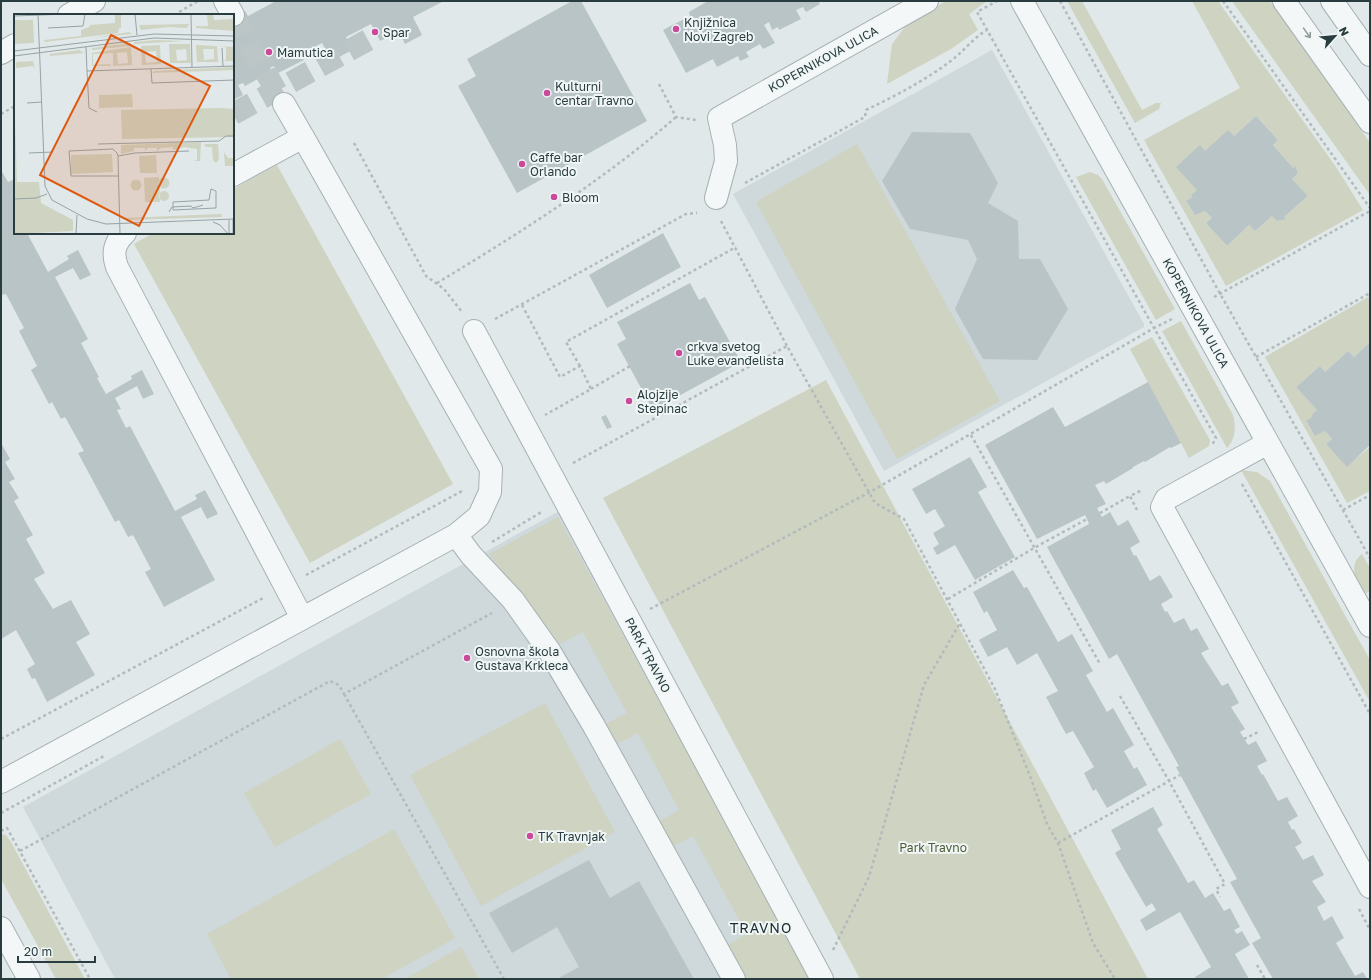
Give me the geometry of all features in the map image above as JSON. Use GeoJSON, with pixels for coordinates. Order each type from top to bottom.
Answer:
{"type":"FeatureCollection","features":[{"type":"Feature","properties":{"kind":"street"},"geometry":{"type":"LineString","coordinates":[[71,14],[94,1]]}},
{"type":"Feature","properties":{"kind":"street"},"geometry":{"type":"LineString","coordinates":[[225,1],[232,14]]}},
{"type":"Feature","properties":{"kind":"street","name":"KOPERNIKOVA ULICA"},"geometry":{"type":"LineString","coordinates":[[719,118],[927,1]]}},
{"type":"Feature","properties":{"kind":"street","name":"KOPERNIKOVA ULICA"},"geometry":{"type":"LineString","coordinates":[[1022,1],[1370,626]]}},
{"type":"Feature","properties":{"kind":"street"},"geometry":{"type":"LineString","coordinates":[[1284,1],[1370,122]]}},
{"type":"Feature","properties":{"kind":"street"},"geometry":{"type":"LineString","coordinates":[[1332,1],[1370,55]]}},
{"type":"Feature","properties":{"kind":"street"},"geometry":{"type":"LineString","coordinates":[[1,52],[14,46]]}},
{"type":"Feature","properties":{"kind":"street"},"geometry":{"type":"LineString","coordinates":[[1,782],[456,534],[479,516],[490,492],[491,469],[284,104]]}},
{"type":"Feature","properties":{"kind":"street"},"geometry":{"type":"LineString","coordinates":[[716,205],[726,162],[725,146],[719,118]]}},
{"type":"Feature","properties":{"kind":"street"},"geometry":{"type":"LineString","coordinates":[[234,174],[303,137]]}},
{"type":"Feature","properties":{"kind":"street"},"geometry":{"type":"LineString","coordinates":[[124,234],[116,244],[114,251],[117,267],[302,618]]}},
{"type":"Feature","properties":{"kind":"street","name":"PARK TRAVNO"},"geometry":{"type":"LineString","coordinates":[[474,331],[821,977]]}},
{"type":"Feature","properties":{"kind":"street"},"geometry":{"type":"LineString","coordinates":[[1268,443],[1166,499],[1162,507],[1370,887]]}},
{"type":"Feature","properties":{"kind":"street"},"geometry":{"type":"LineString","coordinates":[[456,534],[471,555],[513,600],[550,652],[594,726],[734,979]]}},
{"type":"Feature","properties":{"kind":"street"},"geometry":{"type":"LineString","coordinates":[[1,928],[29,979]]}},
{"type":"Feature","properties":{"kind":"path"},"geometry":{"type":"LineString","coordinates":[[176,14],[198,1]]}},
{"type":"Feature","properties":{"kind":"path"},"geometry":{"type":"LineString","coordinates":[[629,620],[870,492],[1154,328],[977,12],[997,1]]}},
{"type":"Feature","properties":{"kind":"path"},"geometry":{"type":"LineString","coordinates":[[1060,1],[1220,294],[1370,558]]}},
{"type":"Feature","properties":{"kind":"path"},"geometry":{"type":"LineString","coordinates":[[1220,294],[1370,210],[1223,1]]}},
{"type":"Feature","properties":{"kind":"path"},"geometry":{"type":"LineString","coordinates":[[354,143],[426,276],[444,288],[467,318],[474,331],[686,214],[716,205],[865,116],[866,110],[912,85],[952,60],[979,34],[987,30]]}},
{"type":"Feature","properties":{"kind":"path"},"geometry":{"type":"LineString","coordinates":[[659,84],[676,117]]}},
{"type":"Feature","properties":{"kind":"path"},"geometry":{"type":"LineString","coordinates":[[1,114],[14,107]]}},
{"type":"Feature","properties":{"kind":"path"},"geometry":{"type":"LineString","coordinates":[[437,283],[489,251],[596,179],[644,145],[676,117],[702,120],[719,118]]}},
{"type":"Feature","properties":{"kind":"path"},"geometry":{"type":"LineString","coordinates":[[716,205],[787,346],[875,503],[904,519],[995,689],[1030,776],[1047,824],[1058,843],[1093,944],[1115,979]]}},
{"type":"Feature","properties":{"kind":"path"},"geometry":{"type":"LineString","coordinates":[[591,389],[566,342],[736,247]]}},
{"type":"Feature","properties":{"kind":"path"},"geometry":{"type":"LineString","coordinates":[[1256,357],[1370,293]]}},
{"type":"Feature","properties":{"kind":"path"},"geometry":{"type":"LineString","coordinates":[[522,305],[560,377],[580,366]]}},
{"type":"Feature","properties":{"kind":"path"},"geometry":{"type":"LineString","coordinates":[[551,474],[787,346]]}},
{"type":"Feature","properties":{"kind":"path"},"geometry":{"type":"LineString","coordinates":[[568,402],[630,366]]}},
{"type":"Feature","properties":{"kind":"path"},"geometry":{"type":"LineString","coordinates":[[971,434],[1100,664]]}},
{"type":"Feature","properties":{"kind":"path"},"geometry":{"type":"LineString","coordinates":[[1216,438],[1370,714]]}},
{"type":"Feature","properties":{"kind":"path"},"geometry":{"type":"LineString","coordinates":[[1,739],[490,475]]}},
{"type":"Feature","properties":{"kind":"path"},"geometry":{"type":"LineString","coordinates":[[1343,510],[1370,495]]}},
{"type":"Feature","properties":{"kind":"path"},"geometry":{"type":"LineString","coordinates":[[1100,513],[1130,496]]}},
{"type":"Feature","properties":{"kind":"path"},"geometry":{"type":"LineString","coordinates":[[486,545],[564,498]]}},
{"type":"Feature","properties":{"kind":"path"},"geometry":{"type":"LineString","coordinates":[[948,599],[1034,548],[1087,520]]}},
{"type":"Feature","properties":{"kind":"path"},"geometry":{"type":"LineString","coordinates":[[344,694],[498,610]]}},
{"type":"Feature","properties":{"kind":"path"},"geometry":{"type":"LineString","coordinates":[[821,977],[869,877],[924,685],[960,622]]}},
{"type":"Feature","properties":{"kind":"path"},"geometry":{"type":"LineString","coordinates":[[20,851],[330,681],[339,685],[504,979]]}},
{"type":"Feature","properties":{"kind":"path"},"geometry":{"type":"LineString","coordinates":[[1120,696],[1169,781],[1225,884],[1216,889],[1220,896]]}},
{"type":"Feature","properties":{"kind":"path"},"geometry":{"type":"LineString","coordinates":[[1058,843],[1180,775]]}},
{"type":"Feature","properties":{"kind":"path"},"geometry":{"type":"LineString","coordinates":[[1,831],[8,828],[90,979]]}},
{"type":"Feature","properties":{"kind":"path"},"geometry":{"type":"LineString","coordinates":[[1257,965],[1265,979]]}},
{"type":"Feature","properties":{"kind":"shaded area"},"geometry":{"type":"Polygon","coordinates":[[[992,50],[1144,324],[1144,327],[884,471],[733,194],[992,50]]]}},
{"type":"Feature","properties":{"kind":"shaded area","name":"Osnovna škola Gustava Krkleca"},"geometry":{"type":"Polygon","coordinates":[[[563,509],[812,979],[115,979],[23,807],[563,509]]]}},
{"type":"Feature","properties":{"kind":"green space"},"geometry":{"type":"Polygon","coordinates":[[[946,1],[987,1],[969,14],[978,30],[951,49],[887,84],[892,44],[908,23],[946,1]]]}},
{"type":"Feature","properties":{"kind":"green space"},"geometry":{"type":"Polygon","coordinates":[[[1067,1],[1082,1],[1142,110],[1156,103],[1161,103],[1159,109],[1135,123],[1067,1]]]}},
{"type":"Feature","properties":{"kind":"green space"},"geometry":{"type":"Polygon","coordinates":[[[1192,1],[1218,1],[1336,167],[1363,210],[1226,286],[1144,140],[1240,88],[1192,1]],[[1256,116],[1234,136],[1205,151],[1200,146],[1197,190],[1191,195],[1192,197],[1186,201],[1195,215],[1205,211],[1212,218],[1206,223],[1227,246],[1249,225],[1255,231],[1272,216],[1277,221],[1285,219],[1284,217],[1308,196],[1292,179],[1298,173],[1295,167],[1293,168],[1273,145],[1278,140],[1256,116]]]}},
{"type":"Feature","properties":{"kind":"green space"},"geometry":{"type":"Polygon","coordinates":[[[1232,1],[1270,1],[1370,143],[1370,195],[1232,1]]]}},
{"type":"Feature","properties":{"kind":"green space"},"geometry":{"type":"Polygon","coordinates":[[[857,144],[1000,401],[897,459],[756,202],[857,144]]]}},
{"type":"Feature","properties":{"kind":"green space"},"geometry":{"type":"Polygon","coordinates":[[[277,165],[453,484],[310,563],[134,244],[151,234],[234,234],[234,188],[277,165]]]}},
{"type":"Feature","properties":{"kind":"green space"},"geometry":{"type":"Polygon","coordinates":[[[1090,172],[1098,175],[1102,179],[1175,309],[1156,320],[1076,177],[1090,172]]]}},
{"type":"Feature","properties":{"kind":"green space"},"geometry":{"type":"Polygon","coordinates":[[[1370,296],[1370,342],[1354,357],[1348,351],[1325,372],[1320,366],[1296,387],[1317,410],[1306,422],[1315,436],[1325,431],[1332,439],[1326,444],[1347,466],[1370,447],[1370,491],[1347,503],[1265,357],[1370,296]]]}},
{"type":"Feature","properties":{"kind":"green space"},"geometry":{"type":"Polygon","coordinates":[[[1181,321],[1233,415],[1235,424],[1234,437],[1227,448],[1162,331],[1181,321]]]}},
{"type":"Feature","properties":{"kind":"green space"},"geometry":{"type":"Polygon","coordinates":[[[1152,337],[1210,440],[1209,446],[1189,458],[1130,349],[1152,337]]]}},
{"type":"Feature","properties":{"kind":"green space","name":"Park Travno"},"geometry":{"type":"Polygon","coordinates":[[[826,380],[1148,979],[860,979],[603,498],[826,380]]]}},
{"type":"Feature","properties":{"kind":"green space"},"geometry":{"type":"Polygon","coordinates":[[[1241,470],[1257,472],[1270,481],[1370,660],[1370,702],[1241,470]]]}},
{"type":"Feature","properties":{"kind":"green space"},"geometry":{"type":"Polygon","coordinates":[[[558,517],[812,979],[746,979],[727,945],[747,934],[693,836],[672,847],[658,822],[679,810],[638,733],[615,745],[604,725],[627,713],[583,632],[558,645],[544,623],[489,554],[558,517]]]}},
{"type":"Feature","properties":{"kind":"green space"},"geometry":{"type":"Polygon","coordinates":[[[1362,554],[1370,568],[1370,591],[1361,596],[1355,580],[1354,568],[1355,563],[1362,554]]]}},
{"type":"Feature","properties":{"kind":"green space"},"geometry":{"type":"Polygon","coordinates":[[[545,703],[615,832],[481,906],[410,775],[545,703]]]}},
{"type":"Feature","properties":{"kind":"green space"},"geometry":{"type":"Polygon","coordinates":[[[340,739],[371,794],[275,847],[244,793],[340,739]]]}},
{"type":"Feature","properties":{"kind":"green space"},"geometry":{"type":"Polygon","coordinates":[[[394,829],[455,938],[382,979],[231,979],[207,934],[394,829]]]}},
{"type":"Feature","properties":{"kind":"green space"},"geometry":{"type":"Polygon","coordinates":[[[1,834],[6,835],[11,842],[85,979],[56,979],[1,879],[1,834]]]}},
{"type":"Feature","properties":{"kind":"green space"},"geometry":{"type":"Polygon","coordinates":[[[461,947],[479,979],[405,979],[461,947]]]}},
{"type":"Feature","properties":{"kind":"building","name":"Mamutica"},"geometry":{"type":"Polygon","coordinates":[[[276,1],[444,1],[413,17],[422,35],[405,44],[399,32],[380,41],[371,24],[346,37],[352,50],[332,61],[322,43],[301,54],[304,60],[278,73],[274,66],[270,68],[272,71],[245,86],[243,83],[238,85],[243,95],[234,100],[234,16],[245,11],[248,16],[276,1]]]}},
{"type":"Feature","properties":{"kind":"building","name":"Kulturni centar Travno"},"geometry":{"type":"Polygon","coordinates":[[[572,1],[581,1],[647,121],[517,193],[458,86],[476,76],[467,59],[572,1]]]}},
{"type":"Feature","properties":{"kind":"building"},"geometry":{"type":"Polygon","coordinates":[[[708,1],[818,1],[820,4],[806,12],[803,7],[796,10],[801,19],[779,30],[778,27],[772,30],[769,22],[764,25],[775,43],[763,49],[760,44],[746,52],[749,57],[740,61],[738,56],[717,67],[713,59],[686,73],[663,30],[690,16],[689,12],[708,1]]]}},
{"type":"Feature","properties":{"kind":"building"},"geometry":{"type":"Polygon","coordinates":[[[1256,116],[1278,140],[1273,145],[1293,168],[1295,166],[1298,173],[1292,179],[1308,196],[1284,217],[1286,219],[1277,221],[1272,216],[1255,231],[1249,225],[1227,246],[1206,223],[1212,218],[1205,211],[1195,215],[1186,201],[1192,197],[1191,195],[1197,190],[1176,167],[1200,145],[1205,151],[1228,130],[1234,136],[1256,116]]]}},
{"type":"Feature","properties":{"kind":"building"},"geometry":{"type":"Polygon","coordinates":[[[912,132],[970,133],[998,183],[988,203],[1018,221],[1019,259],[1040,259],[1068,309],[1037,360],[983,359],[955,309],[977,259],[968,240],[910,229],[882,181],[912,132]]]}},
{"type":"Feature","properties":{"kind":"building"},"geometry":{"type":"Polygon","coordinates":[[[1,170],[8,182],[14,179],[14,234],[28,234],[48,272],[69,259],[67,256],[78,250],[91,275],[80,280],[73,268],[55,277],[88,339],[81,343],[106,394],[132,379],[131,376],[142,370],[154,394],[143,399],[137,386],[115,398],[121,409],[117,410],[126,428],[130,426],[175,511],[197,499],[195,495],[205,490],[218,514],[207,519],[201,507],[181,517],[215,580],[164,607],[145,572],[151,569],[133,535],[128,537],[119,520],[115,522],[78,453],[84,451],[65,417],[61,419],[52,402],[49,404],[31,370],[37,366],[19,331],[24,328],[6,294],[1,295],[1,170]]]}},
{"type":"Feature","properties":{"kind":"building"},"geometry":{"type":"Polygon","coordinates":[[[663,233],[681,267],[607,308],[589,275],[663,233]]]}},
{"type":"Feature","properties":{"kind":"building","name":"crkva svetog Luke evanđelista"},"geometry":{"type":"Polygon","coordinates":[[[690,283],[699,300],[705,297],[741,362],[653,410],[617,344],[626,339],[617,322],[690,283]]]}},
{"type":"Feature","properties":{"kind":"building"},"geometry":{"type":"Polygon","coordinates":[[[1370,342],[1370,445],[1347,467],[1326,444],[1332,439],[1325,431],[1315,436],[1306,421],[1312,417],[1311,416],[1317,410],[1296,387],[1320,366],[1325,372],[1348,351],[1354,357],[1370,342]]]}},
{"type":"Feature","properties":{"kind":"building"},"geometry":{"type":"Polygon","coordinates":[[[1148,382],[1181,443],[1171,448],[1170,447],[1145,462],[1144,461],[1133,467],[1106,484],[1104,481],[1095,485],[1106,504],[1097,508],[1102,517],[1110,512],[1118,526],[1128,520],[1140,542],[1130,548],[1134,556],[1136,555],[1150,581],[1160,575],[1173,597],[1161,604],[1165,612],[1167,611],[1174,623],[1184,618],[1191,631],[1197,628],[1209,649],[1201,653],[1222,686],[1228,683],[1239,703],[1231,707],[1245,729],[1240,732],[1248,745],[1256,741],[1267,761],[1257,766],[1278,801],[1287,797],[1298,816],[1288,822],[1302,843],[1295,847],[1303,860],[1313,855],[1324,875],[1312,881],[1326,902],[1317,907],[1324,921],[1332,916],[1344,938],[1336,943],[1355,976],[1363,972],[1367,979],[1273,979],[1252,943],[1261,938],[1230,882],[1237,879],[1176,767],[1179,766],[1117,654],[1109,659],[1047,547],[1089,524],[1085,515],[1037,539],[985,445],[1053,407],[1065,427],[1148,382]]]}},
{"type":"Feature","properties":{"kind":"building"},"geometry":{"type":"Polygon","coordinates":[[[606,415],[612,427],[607,429],[601,417],[606,415]]]}},
{"type":"Feature","properties":{"kind":"building"},"geometry":{"type":"Polygon","coordinates":[[[1,443],[10,459],[5,462],[15,479],[9,482],[19,498],[14,501],[33,535],[26,539],[45,573],[34,579],[53,609],[71,600],[90,634],[76,642],[95,675],[47,702],[35,678],[32,679],[27,669],[35,664],[16,630],[1,639],[1,443]]]}},
{"type":"Feature","properties":{"kind":"building"},"geometry":{"type":"Polygon","coordinates":[[[970,457],[987,487],[978,492],[1015,557],[975,580],[955,545],[937,555],[933,548],[939,544],[933,533],[945,526],[935,509],[926,514],[912,489],[970,457]]]}},
{"type":"Feature","properties":{"kind":"building"},"geometry":{"type":"Polygon","coordinates":[[[1013,570],[1024,588],[1027,587],[1058,642],[1072,634],[1093,671],[1086,675],[1107,712],[1113,708],[1134,745],[1124,751],[1134,769],[1137,767],[1147,785],[1107,808],[1096,789],[1093,791],[1084,773],[1094,767],[1073,731],[1066,734],[1046,697],[1058,691],[1037,653],[1017,665],[1007,647],[988,657],[979,640],[997,630],[987,611],[984,613],[973,592],[1013,570]]]}},
{"type":"Feature","properties":{"kind":"building"},"geometry":{"type":"Polygon","coordinates":[[[1153,807],[1163,825],[1157,829],[1188,883],[1194,880],[1205,898],[1213,893],[1224,911],[1230,908],[1240,927],[1234,930],[1237,934],[1242,931],[1250,945],[1235,954],[1249,979],[1196,979],[1195,977],[1211,967],[1180,912],[1146,931],[1140,920],[1156,910],[1152,903],[1146,907],[1115,853],[1121,849],[1111,830],[1153,807]]]}},
{"type":"Feature","properties":{"kind":"building"},"geometry":{"type":"Polygon","coordinates":[[[589,860],[610,898],[639,881],[694,979],[557,979],[579,967],[557,927],[512,953],[489,913],[589,860]]]}},
{"type":"Feature","properties":{"kind":"tunnel"},"geometry":{"type":"LineString","coordinates":[[234,17],[283,103]]}},
{"type":"Feature","properties":{"kind":"tunnel"},"geometry":{"type":"LineString","coordinates":[[234,113],[368,40]]}},
{"type":"Feature","properties":{"kind":"place","name":"Knjižnica Novi Zagreb"},"geometry":{"type":"Point","coordinates":[676,29]}},
{"type":"Feature","properties":{"kind":"place","name":"Spar"},"geometry":{"type":"Point","coordinates":[375,32]}},
{"type":"Feature","properties":{"kind":"place","name":"Mamutica"},"geometry":{"type":"Point","coordinates":[269,52]}},
{"type":"Feature","properties":{"kind":"place","name":"Kulturni centar Travno"},"geometry":{"type":"Point","coordinates":[547,93]}},
{"type":"Feature","properties":{"kind":"place","name":"Caffe bar Orlando"},"geometry":{"type":"Point","coordinates":[522,164]}},
{"type":"Feature","properties":{"kind":"place","name":"Bloom"},"geometry":{"type":"Point","coordinates":[554,197]}},
{"type":"Feature","properties":{"kind":"place","name":"crkva svetog Luke evanđelista"},"geometry":{"type":"Point","coordinates":[679,353]}},
{"type":"Feature","properties":{"kind":"place","name":"Alojzije Stepinac"},"geometry":{"type":"Point","coordinates":[629,401]}},
{"type":"Feature","properties":{"kind":"place","name":"Osnovna škola Gustava Krkleca"},"geometry":{"type":"Point","coordinates":[467,658]}},
{"type":"Feature","properties":{"kind":"place","name":"TK Travnjak"},"geometry":{"type":"Point","coordinates":[530,836]}},
{"type":"Feature","properties":{"kind":"district","name":"TRAVNO"},"geometry":{"type":"Point","coordinates":[761,927]}}]}
